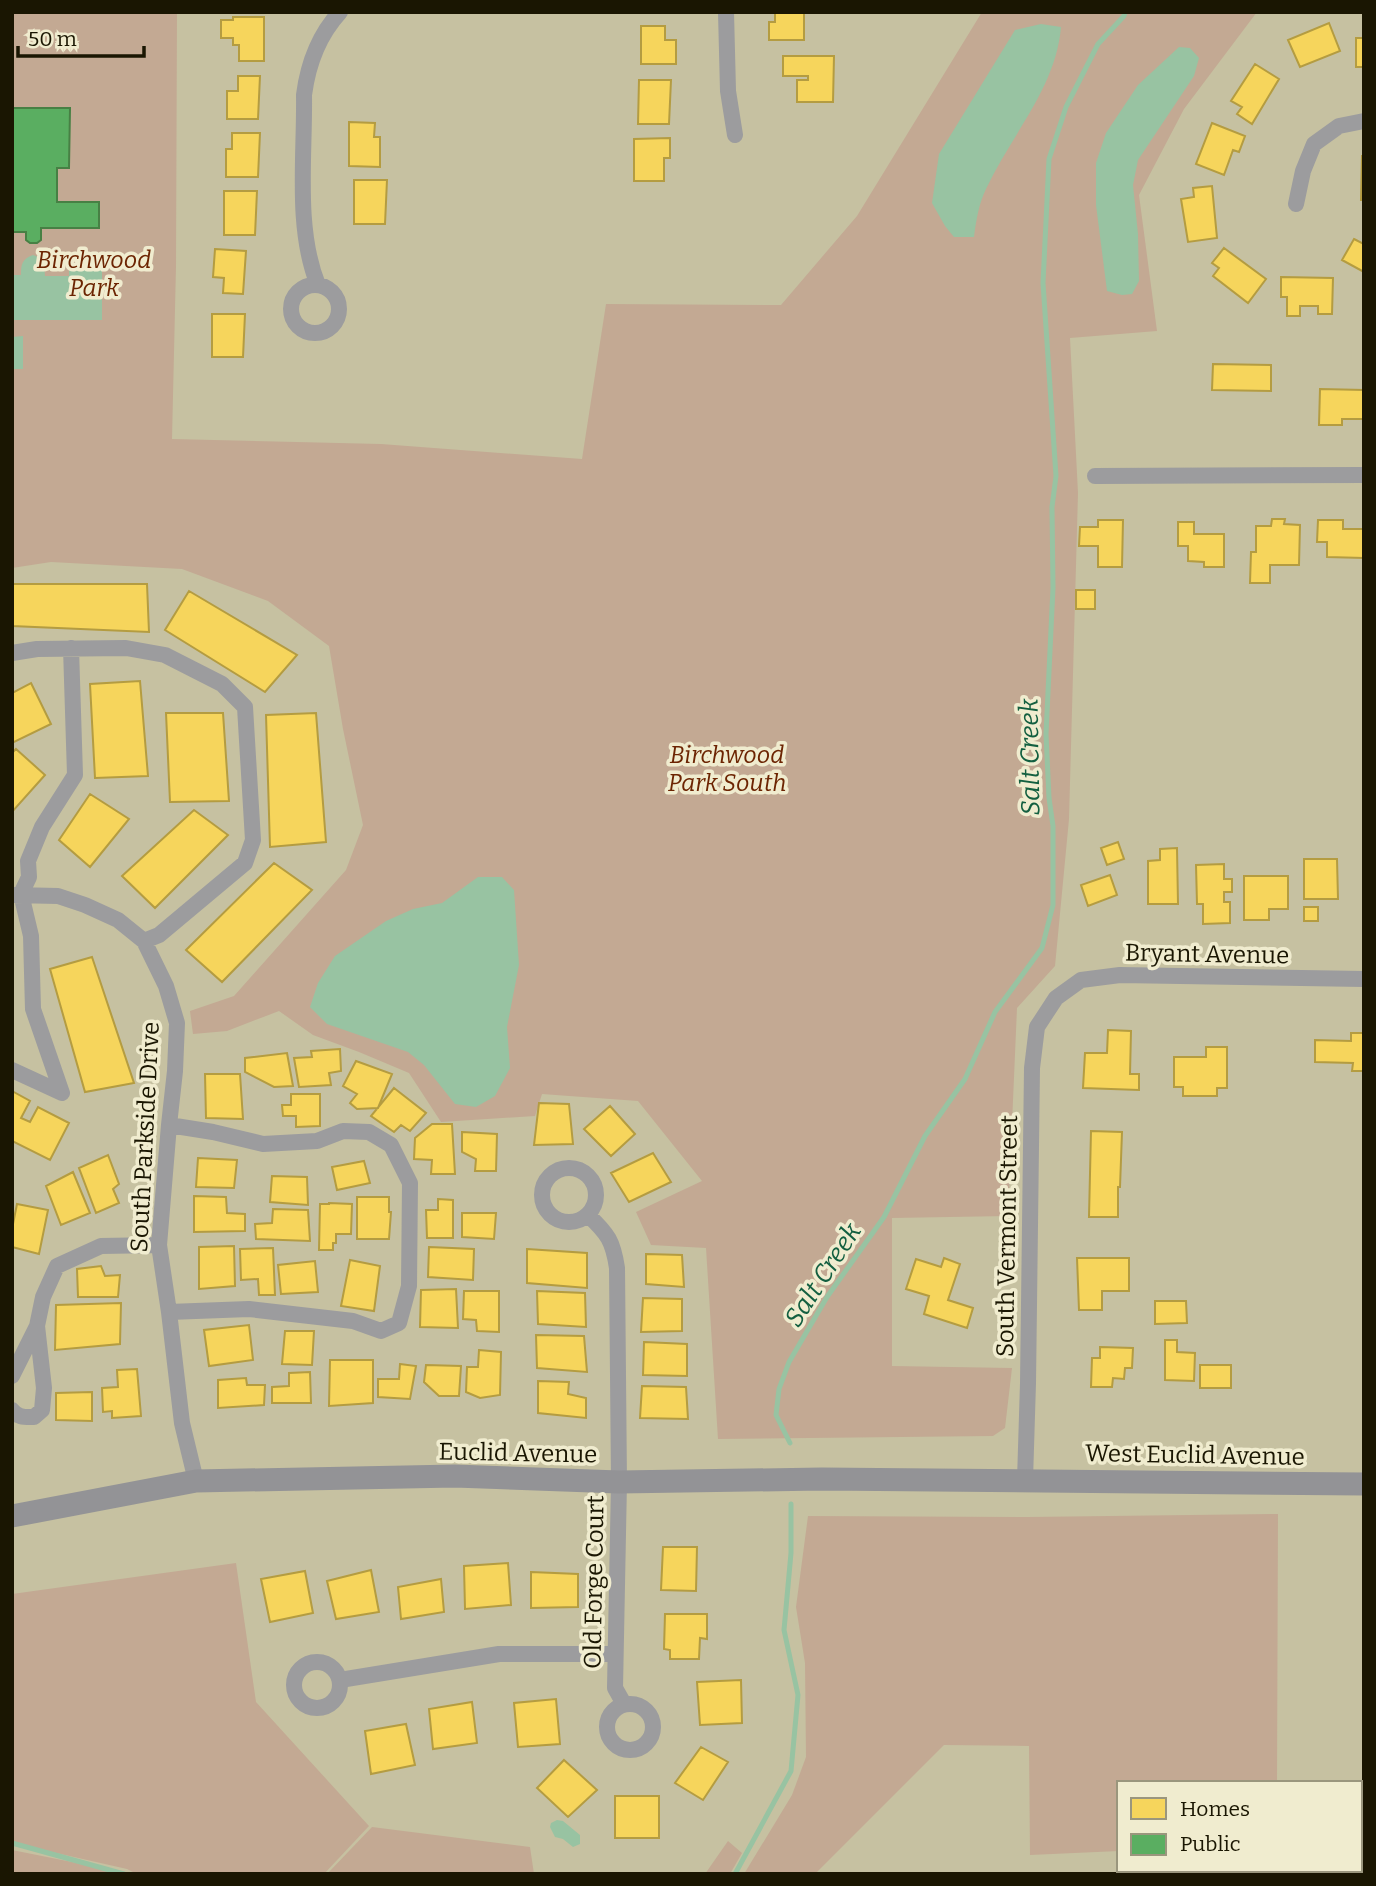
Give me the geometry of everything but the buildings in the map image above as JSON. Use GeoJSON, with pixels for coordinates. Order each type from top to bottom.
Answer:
{"type":"FeatureCollection","features":[{"type":"Feature","properties":{"kind":"main road","name":"Euclid Avenue"},"geometry":{"type":"LineString","coordinates":[[12,1516],[196,1481],[455,1476],[619,1482],[1025,1480]]}},
{"type":"Feature","properties":{"kind":"main road","name":"West Euclid Avenue"},"geometry":{"type":"LineString","coordinates":[[1025,1480],[1364,1484]]}},
{"type":"Feature","properties":{"kind":"street"},"geometry":{"type":"LineString","coordinates":[[318,285],[306,245],[303,211],[304,95],[313,55],[321,37],[340,12]]}},
{"type":"Feature","properties":{"kind":"street"},"geometry":{"type":"LineString","coordinates":[[726,12],[728,91],[735,135]]}},
{"type":"Feature","properties":{"kind":"street"},"geometry":{"type":"LineString","coordinates":[[1296,204],[1303,172],[1314,144],[1339,126],[1364,121]]}},
{"type":"Feature","properties":{"kind":"street"},"geometry":{"type":"LineString","coordinates":[[1095,476],[1364,475]]}},
{"type":"Feature","properties":{"kind":"street"},"geometry":{"type":"LineString","coordinates":[[12,1070],[62,1093],[33,1009],[31,936],[17,895],[29,877],[27,861],[42,827],[75,775],[71,648]]}},
{"type":"Feature","properties":{"kind":"street"},"geometry":{"type":"LineString","coordinates":[[12,653],[37,649],[126,648],[165,654],[222,684],[245,707],[253,840],[245,863],[159,935],[144,941]]}},
{"type":"Feature","properties":{"kind":"street","name":"South Parkside Drive"},"geometry":{"type":"LineString","coordinates":[[17,895],[58,896],[118,920],[144,941],[166,986],[177,1023],[159,1245],[182,1423],[196,1481]]}},
{"type":"Feature","properties":{"kind":"street","name":"Bryant Avenue"},"geometry":{"type":"LineString","coordinates":[[1056,998],[1081,979],[1120,975],[1364,979]]}},
{"type":"Feature","properties":{"kind":"street","name":"South Vermont Street"},"geometry":{"type":"LineString","coordinates":[[1025,1480],[1032,1068],[1037,1027],[1056,998]]}},
{"type":"Feature","properties":{"kind":"street"},"geometry":{"type":"LineString","coordinates":[[169,1125],[263,1144],[317,1142],[343,1131],[369,1132],[391,1145],[410,1183],[409,1286],[399,1323],[381,1331],[353,1321],[249,1309],[169,1312]]}},
{"type":"Feature","properties":{"kind":"street","name":"Old Forge Court"},"geometry":{"type":"LineString","coordinates":[[588,1216],[603,1229],[614,1247],[617,1268],[619,1482],[614,1654],[615,1688],[624,1704]]}},
{"type":"Feature","properties":{"kind":"street"},"geometry":{"type":"LineString","coordinates":[[12,1376],[37,1326],[43,1297],[57,1266],[101,1246],[159,1245]]}},
{"type":"Feature","properties":{"kind":"street"},"geometry":{"type":"LineString","coordinates":[[12,1410],[22,1417],[34,1417],[42,1410],[44,1388],[37,1326]]}},
{"type":"Feature","properties":{"kind":"street"},"geometry":{"type":"LineString","coordinates":[[340,1680],[499,1654],[614,1654]]}},
{"type":"Feature","properties":{"kind":"green space","name":"Birchwood Park South"},"geometry":{"type":"Polygon","coordinates":[[[12,12],[177,12],[172,439],[381,444],[582,459],[606,304],[781,305],[857,216],[982,12],[1257,12],[1184,109],[1139,195],[1157,331],[1070,338],[1078,493],[1069,819],[1055,966],[1017,1008],[1008,1216],[892,1218],[892,1366],[1012,1368],[1005,1428],[993,1436],[718,1439],[706,1248],[651,1245],[636,1212],[702,1181],[638,1101],[542,1094],[535,1116],[441,1122],[409,1073],[313,1035],[279,1011],[227,1031],[193,1034],[190,1011],[234,996],[346,870],[363,825],[329,646],[268,601],[182,569],[51,562],[12,568],[12,12]]]}},
{"type":"Feature","properties":{"kind":"green space"},"geometry":{"type":"Polygon","coordinates":[[[1278,1514],[1277,1781],[1117,1781],[1117,1851],[1030,1855],[1029,1746],[944,1745],[815,1874],[744,1874],[792,1795],[806,1757],[805,1663],[796,1607],[808,1516],[1278,1514]]]}},
{"type":"Feature","properties":{"kind":"green space"},"geometry":{"type":"Polygon","coordinates":[[[236,1563],[256,1702],[369,1826],[324,1874],[137,1874],[127,1869],[12,1843],[12,1594],[236,1563]]]}},
{"type":"Feature","properties":{"kind":"green space"},"geometry":{"type":"Polygon","coordinates":[[[372,1827],[530,1847],[534,1874],[327,1874],[372,1827]]]}},
{"type":"Feature","properties":{"kind":"green space"},"geometry":{"type":"Polygon","coordinates":[[[728,1841],[742,1853],[730,1874],[705,1874],[728,1841]]]}},
{"type":"Feature","properties":{"kind":"green space"},"geometry":{"type":"Polygon","coordinates":[[[12,1850],[117,1871],[122,1874],[12,1874],[12,1850]]]}},
{"type":"Feature","properties":{"kind":"green space"},"geometry":{"type":"Polygon","coordinates":[[[1170,1872],[1277,1872],[1277,1874],[1170,1872]]]}},
{"type":"Feature","properties":{"kind":"shaded area"},"geometry":{"type":"Polygon","coordinates":[[[1041,24],[1061,27],[1051,70],[1042,91],[986,189],[974,237],[954,237],[932,203],[939,154],[1015,30],[1041,24]]]}},
{"type":"Feature","properties":{"kind":"shaded area"},"geometry":{"type":"Polygon","coordinates":[[[1179,47],[1190,48],[1199,58],[1194,76],[1138,160],[1133,185],[1139,281],[1132,294],[1122,295],[1107,291],[1096,205],[1096,163],[1106,133],[1138,85],[1179,47]]]}},
{"type":"Feature","properties":{"kind":"shaded area"},"geometry":{"type":"Polygon","coordinates":[[[33,255],[41,258],[45,276],[69,276],[69,263],[102,263],[102,320],[12,320],[12,275],[21,275],[23,262],[33,255]]]}},
{"type":"Feature","properties":{"kind":"shaded area"},"geometry":{"type":"Polygon","coordinates":[[[23,336],[23,369],[12,369],[12,337],[23,336]]]}},
{"type":"Feature","properties":{"kind":"shaded area"},"geometry":{"type":"Polygon","coordinates":[[[478,877],[502,877],[514,890],[519,965],[507,1027],[510,1068],[495,1096],[476,1107],[455,1104],[424,1065],[408,1052],[327,1024],[310,1007],[318,983],[335,956],[386,921],[413,909],[442,903],[478,877]]]}},
{"type":"Feature","properties":{"kind":"shaded area"},"geometry":{"type":"Polygon","coordinates":[[[563,1821],[580,1835],[580,1844],[573,1847],[563,1839],[555,1837],[550,1827],[551,1823],[563,1821]]]}},
{"type":"Feature","properties":{"kind":"waterway","name":"Salt Creek"},"geometry":{"type":"LineString","coordinates":[[790,1443],[776,1415],[779,1389],[789,1362],[827,1297],[884,1217],[925,1136],[965,1079],[995,1012],[1042,948],[1053,905],[1053,826],[1046,734],[1053,588],[1052,507],[1056,476],[1043,283],[1049,159],[1066,107],[1098,44],[1125,12]]}},
{"type":"Feature","properties":{"kind":"waterway","name":"Salt Creek"},"geometry":{"type":"LineString","coordinates":[[735,1874],[791,1771],[798,1695],[784,1630],[791,1553],[791,1504]]}},
{"type":"Feature","properties":{"kind":"waterway"},"geometry":{"type":"LineString","coordinates":[[12,1843],[124,1874]]}},
{"type":"Feature","properties":{"kind":"park label","name":"Birchwood Park"},"geometry":{"type":"Point","coordinates":[94,274]}}]}
